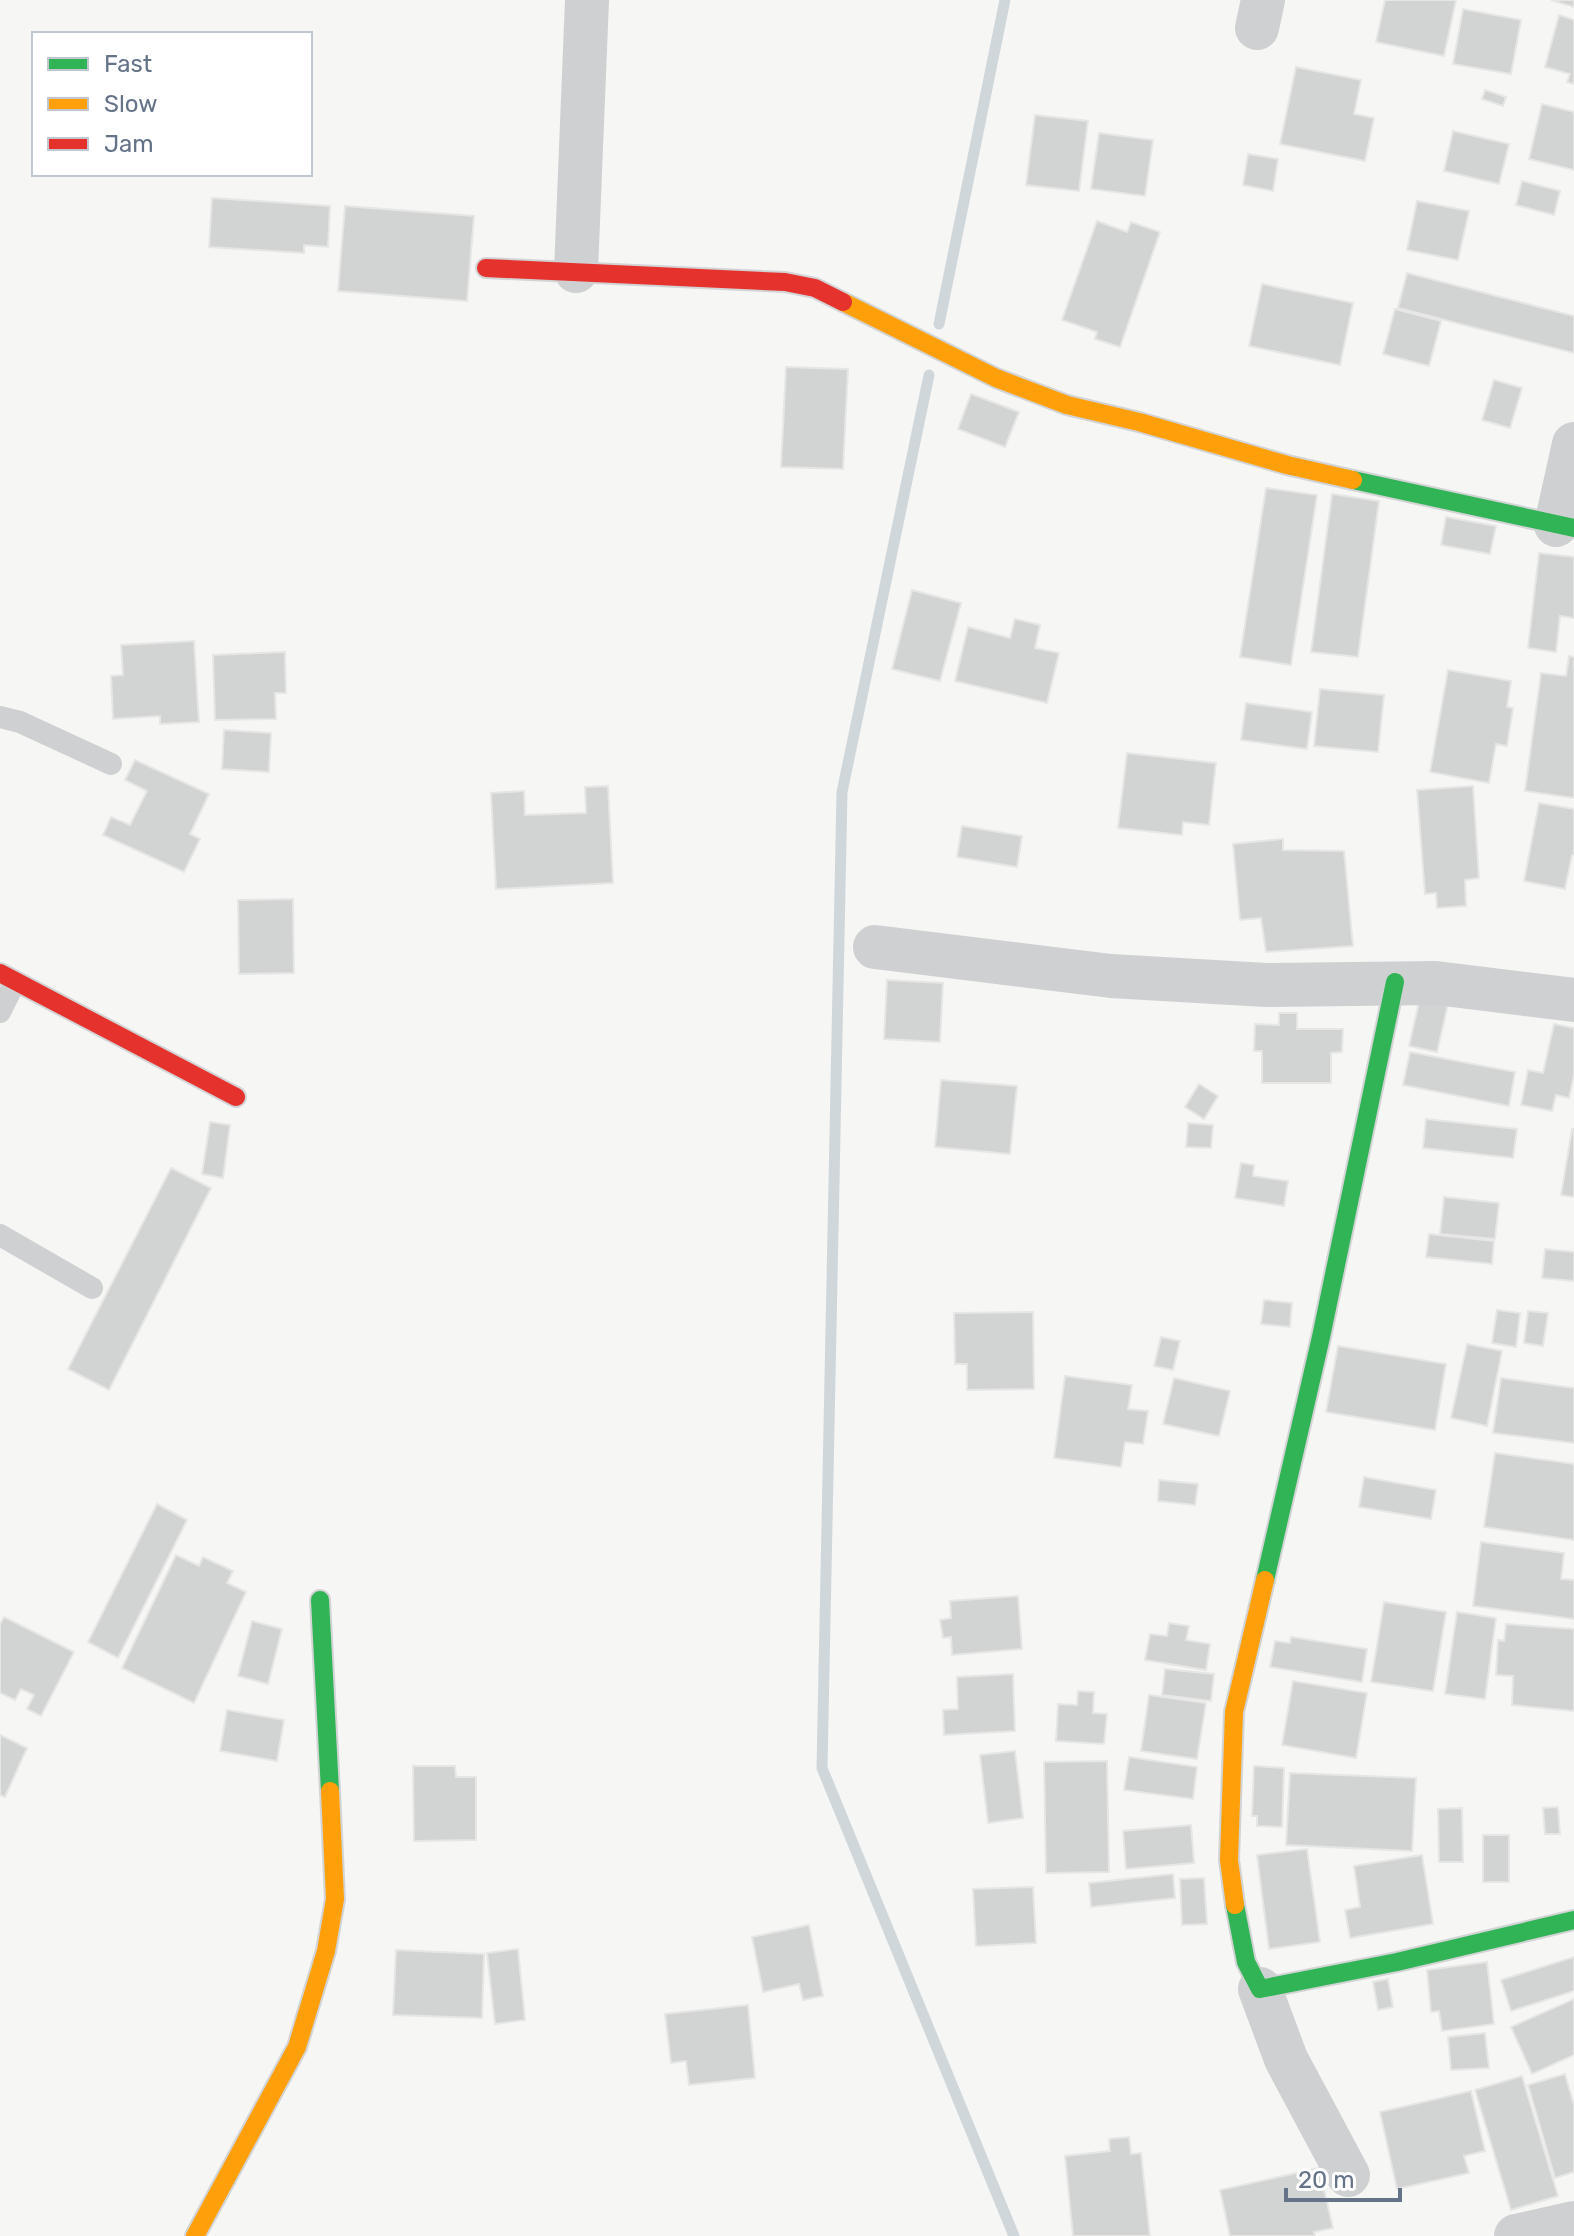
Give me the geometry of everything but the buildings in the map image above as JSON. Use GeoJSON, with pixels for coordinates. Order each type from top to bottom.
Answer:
{"type":"FeatureCollection","features":[{"type":"Feature","properties":{"kind":"street"},"geometry":{"type":"LineString","coordinates":[[576,271],[587,0]]}},
{"type":"Feature","properties":{"kind":"street"},"geometry":{"type":"LineString","coordinates":[[486,268],[785,282],[815,288],[996,378],[1067,405],[1139,422],[1287,465],[1565,526],[1574,444]]}},
{"type":"Feature","properties":{"kind":"street"},"geometry":{"type":"LineString","coordinates":[[875,947],[1111,976],[1266,985],[1436,983],[1574,1000]]}},
{"type":"Feature","properties":{"kind":"street"},"geometry":{"type":"LineString","coordinates":[[7,978],[236,1097]]}},
{"type":"Feature","properties":{"kind":"street"},"geometry":{"type":"LineString","coordinates":[[1348,2175],[1286,2059],[1260,1989],[1246,1962],[1229,1860],[1234,1712],[1321,1337],[1395,982]]}},
{"type":"Feature","properties":{"kind":"street"},"geometry":{"type":"LineString","coordinates":[[195,2236],[297,2047],[326,1951],[335,1899],[320,1600]]}},
{"type":"Feature","properties":{"kind":"street"},"geometry":{"type":"LineString","coordinates":[[1260,1989],[1397,1962],[1574,1920]]}},
{"type":"Feature","properties":{"kind":"street"},"geometry":{"type":"LineString","coordinates":[[1516,2236],[1574,2223]]}},
{"type":"Feature","properties":{"kind":"lane"},"geometry":{"type":"LineString","coordinates":[[0,717],[20,722],[111,764]]}},
{"type":"Feature","properties":{"kind":"lane"},"geometry":{"type":"LineString","coordinates":[[0,1012],[7,978]]}},
{"type":"Feature","properties":{"kind":"lane"},"geometry":{"type":"LineString","coordinates":[[0,1235],[92,1288]]}},
{"type":"Feature","properties":{"kind":"waterway"},"geometry":{"type":"LineString","coordinates":[[939,324],[1005,0]]}},
{"type":"Feature","properties":{"kind":"waterway"},"geometry":{"type":"LineString","coordinates":[[929,375],[842,792],[822,1768],[1014,2236]]}},
{"type":"Feature","properties":{"kind":"traffic: fast"},"geometry":{"type":"LineString","coordinates":[[1353,480],[1574,528]]}},
{"type":"Feature","properties":{"kind":"traffic: fast"},"geometry":{"type":"LineString","coordinates":[[1265,1580],[1321,1337],[1395,982]]}},
{"type":"Feature","properties":{"kind":"traffic: fast"},"geometry":{"type":"LineString","coordinates":[[320,1600],[330,1791]]}},
{"type":"Feature","properties":{"kind":"traffic: fast"},"geometry":{"type":"LineString","coordinates":[[1235,1905],[1246,1962],[1260,1989],[1397,1962],[1574,1920]]}},
{"type":"Feature","properties":{"kind":"traffic: slow"},"geometry":{"type":"LineString","coordinates":[[843,302],[996,378],[1067,405],[1353,480]]}},
{"type":"Feature","properties":{"kind":"traffic: slow"},"geometry":{"type":"LineString","coordinates":[[1235,1905],[1229,1860],[1234,1712],[1265,1580]]}},
{"type":"Feature","properties":{"kind":"traffic: slow"},"geometry":{"type":"LineString","coordinates":[[195,2236],[297,2047],[326,1951],[335,1899],[330,1791]]}},
{"type":"Feature","properties":{"kind":"traffic: jam"},"geometry":{"type":"LineString","coordinates":[[486,268],[785,282],[815,288],[843,302]]}},
{"type":"Feature","properties":{"kind":"traffic: jam"},"geometry":{"type":"LineString","coordinates":[[0,973],[236,1097]]}}]}
